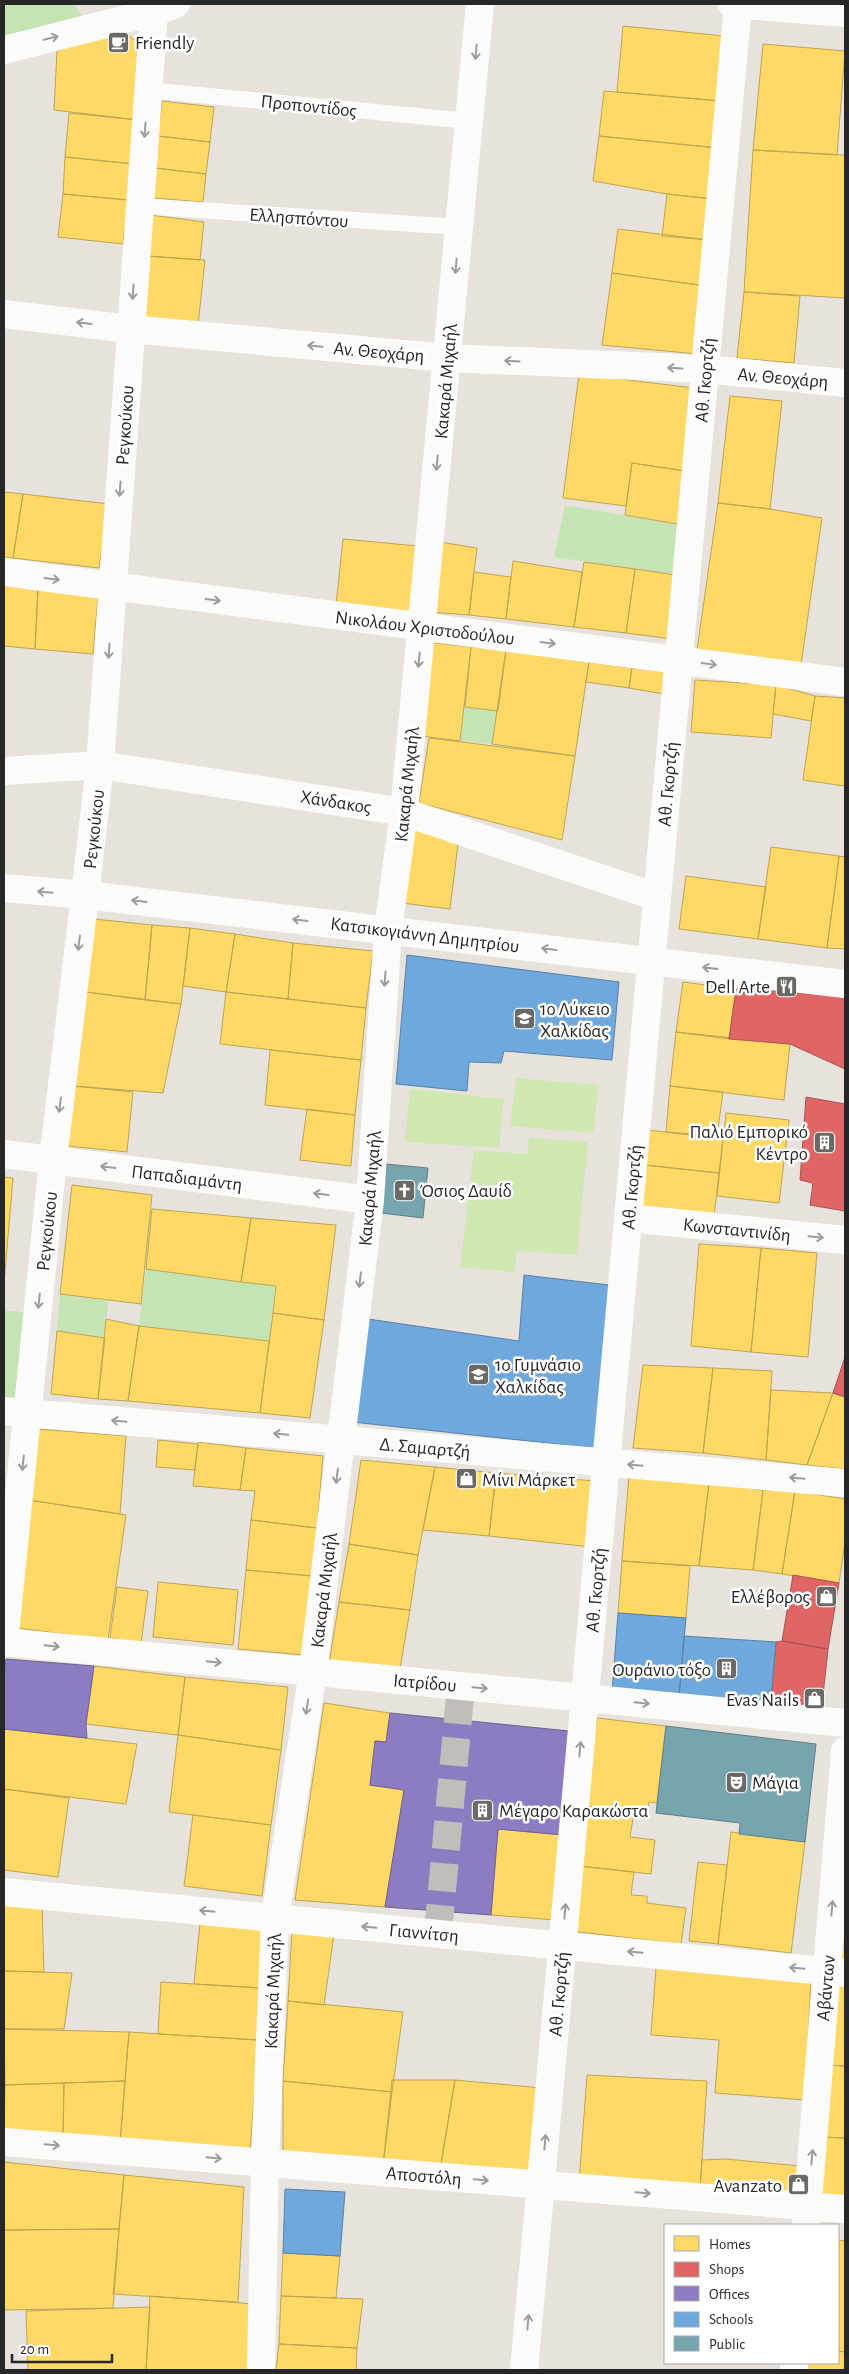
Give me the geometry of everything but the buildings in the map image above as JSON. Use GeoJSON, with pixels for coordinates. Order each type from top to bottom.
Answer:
{"type":"FeatureCollection","features":[{"type":"Feature","properties":{"kind":"street","name":"Κακαρά Μιχαήλ"},"geometry":{"type":"LineString","coordinates":[[261,2370],[265,2162],[275,1918],[313,1671],[370,1200],[388,930],[404,812],[480,4]]}},
{"type":"Feature","properties":{"kind":"street"},"geometry":{"type":"LineString","coordinates":[[732,4],[845,13]]}},
{"type":"Feature","properties":{"kind":"street","name":"Αθ. Γκορτζή"},"geometry":{"type":"LineString","coordinates":[[524,2370],[738,4]]}},
{"type":"Feature","properties":{"kind":"street"},"geometry":{"type":"LineString","coordinates":[[4,50],[165,8]]}},
{"type":"Feature","properties":{"kind":"street","name":"Ρεγκούκου"},"geometry":{"type":"LineString","coordinates":[[4,1642],[16,1412],[53,1160],[100,765],[148,90],[165,8]]}},
{"type":"Feature","properties":{"kind":"street","name":"Αν. Θεοχάρη"},"geometry":{"type":"LineString","coordinates":[[4,314],[130,329],[447,358],[705,369],[845,383]]}},
{"type":"Feature","properties":{"kind":"street","name":"Νικολάου Χριστοδούλου"},"geometry":{"type":"LineString","coordinates":[[4,572],[845,682]]}},
{"type":"Feature","properties":{"kind":"street","name":"Χάνδακος"},"geometry":{"type":"LineString","coordinates":[[4,771],[100,765],[404,812],[657,897]]}},
{"type":"Feature","properties":{"kind":"street","name":"Κατσικογιάννη Δημητρίου"},"geometry":{"type":"LineString","coordinates":[[4,888],[85,895],[845,984]]}},
{"type":"Feature","properties":{"kind":"street","name":"Παπαδιαμάντη"},"geometry":{"type":"LineString","coordinates":[[4,1154],[370,1200]]}},
{"type":"Feature","properties":{"kind":"street","name":"Κωνσταντινίδη"},"geometry":{"type":"LineString","coordinates":[[628,1218],[845,1240]]}},
{"type":"Feature","properties":{"kind":"street","name":"Δ. Σαμαρτζή"},"geometry":{"type":"LineString","coordinates":[[16,1412],[845,1482]]}},
{"type":"Feature","properties":{"kind":"street","name":"Ιατρίδου"},"geometry":{"type":"LineString","coordinates":[[4,1642],[845,1723]]}},
{"type":"Feature","properties":{"kind":"street","name":"Αβάντων"},"geometry":{"type":"LineString","coordinates":[[807,2216],[836,1972],[845,1750]]}},
{"type":"Feature","properties":{"kind":"street","name":"Γιαννίτση"},"geometry":{"type":"LineString","coordinates":[[4,1892],[836,1972]]}},
{"type":"Feature","properties":{"kind":"street","name":"Αποστόλη"},"geometry":{"type":"LineString","coordinates":[[4,2142],[541,2185],[807,2216],[845,2209]]}},
{"type":"Feature","properties":{"kind":"lane","name":"Προποντίδος"},"geometry":{"type":"LineString","coordinates":[[148,90],[470,121]]}},
{"type":"Feature","properties":{"kind":"lane","name":"Ελλησπόντου"},"geometry":{"type":"LineString","coordinates":[[139,206],[459,227]]}},
{"type":"Feature","properties":{"kind":"green space"},"geometry":{"type":"Polygon","coordinates":[[[4,4],[74,4],[91,28],[4,49],[4,4]]]}},
{"type":"Feature","properties":{"kind":"green space"},"geometry":{"type":"Polygon","coordinates":[[[565,505],[683,525],[676,575],[554,557],[565,505]]]}},
{"type":"Feature","properties":{"kind":"green space"},"geometry":{"type":"Polygon","coordinates":[[[465,707],[498,711],[492,744],[460,741],[465,707]]]}},
{"type":"Feature","properties":{"kind":"green space"},"geometry":{"type":"Polygon","coordinates":[[[516,1078],[599,1085],[593,1133],[510,1126],[516,1078]]]}},
{"type":"Feature","properties":{"kind":"green space"},"geometry":{"type":"Polygon","coordinates":[[[410,1089],[504,1099],[499,1148],[405,1142],[410,1089]]]}},
{"type":"Feature","properties":{"kind":"green space"},"geometry":{"type":"Polygon","coordinates":[[[529,1138],[588,1142],[577,1255],[517,1251],[514,1272],[460,1267],[474,1150],[528,1154],[529,1138]]]}},
{"type":"Feature","properties":{"kind":"green space"},"geometry":{"type":"Polygon","coordinates":[[[146,1269],[276,1286],[269,1341],[139,1326],[146,1269]]]}},
{"type":"Feature","properties":{"kind":"green space"},"geometry":{"type":"Polygon","coordinates":[[[60,1294],[108,1301],[105,1338],[57,1331],[60,1294]]]}},
{"type":"Feature","properties":{"kind":"green space"},"geometry":{"type":"Polygon","coordinates":[[[4,1311],[31,1312],[22,1409],[4,1406],[4,1311]]]}},
{"type":"Feature","properties":{"kind":"tunnel"},"geometry":{"type":"LineString","coordinates":[[438,1933],[461,1686]]}},
{"type":"Feature","properties":{"kind":"place","name":"Friendly"},"geometry":{"type":"Point","coordinates":[119,42]}},
{"type":"Feature","properties":{"kind":"place","name":"Dell Arte"},"geometry":{"type":"Point","coordinates":[786,986]}},
{"type":"Feature","properties":{"kind":"place","name":"1ο Λύκειο Χαλκίδας"},"geometry":{"type":"Point","coordinates":[524,1019]}},
{"type":"Feature","properties":{"kind":"place","name":"Παλιό Εμπορικό Κέντρο"},"geometry":{"type":"Point","coordinates":[824,1142]}},
{"type":"Feature","properties":{"kind":"place","name":"Όσιος Δαυίδ"},"geometry":{"type":"Point","coordinates":[404,1190]}},
{"type":"Feature","properties":{"kind":"place","name":"1ο Γυμνάσιο Χαλκίδας"},"geometry":{"type":"Point","coordinates":[479,1375]}},
{"type":"Feature","properties":{"kind":"place","name":"Μίνι Μάρκετ"},"geometry":{"type":"Point","coordinates":[466,1479]}},
{"type":"Feature","properties":{"kind":"place","name":"Ελλέβορος"},"geometry":{"type":"Point","coordinates":[826,1596]}},
{"type":"Feature","properties":{"kind":"place","name":"Ουράνιο τόξο"},"geometry":{"type":"Point","coordinates":[727,1669]}},
{"type":"Feature","properties":{"kind":"place","name":"Evas Nails"},"geometry":{"type":"Point","coordinates":[815,1699]}},
{"type":"Feature","properties":{"kind":"place","name":"Μάγια"},"geometry":{"type":"Point","coordinates":[736,1782]}},
{"type":"Feature","properties":{"kind":"place","name":"Μέγαρο Καρακώστα"},"geometry":{"type":"Point","coordinates":[483,1810]}},
{"type":"Feature","properties":{"kind":"place","name":"Avanzato"},"geometry":{"type":"Point","coordinates":[798,2185]}}]}
